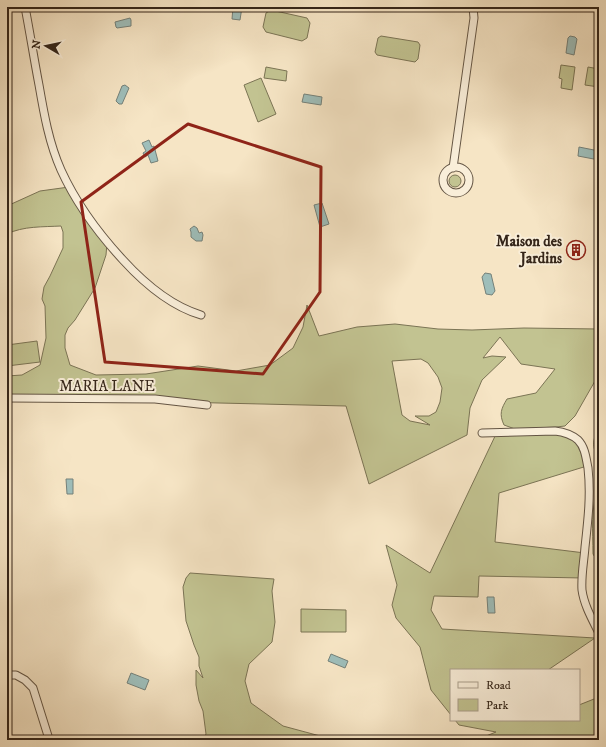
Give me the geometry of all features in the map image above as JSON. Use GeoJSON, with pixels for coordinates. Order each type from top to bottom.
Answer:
{"type":"FeatureCollection","features":[{"type":"Feature","properties":{"kind":"street"},"geometry":{"type":"LineString","coordinates":[[25,7],[49,136],[61,169],[73,194],[107,243],[131,269],[153,288],[178,306],[201,315]]}},
{"type":"Feature","properties":{"kind":"street"},"geometry":{"type":"LineString","coordinates":[[453,168],[474,18],[473,7]]}},
{"type":"Feature","properties":{"kind":"street","name":"MARIA LANE"},"geometry":{"type":"LineString","coordinates":[[7,398],[155,399],[207,405]]}},
{"type":"Feature","properties":{"kind":"street"},"geometry":{"type":"LineString","coordinates":[[482,433],[555,431],[572,436],[582,445],[586,455],[590,484],[582,589],[588,609],[599,632]]}},
{"type":"Feature","properties":{"kind":"street"},"geometry":{"type":"LineString","coordinates":[[7,675],[16,675],[25,680],[33,688],[49,738]]}},
{"type":"Feature","properties":{"kind":"highlighted area"},"geometry":{"type":"Polygon","coordinates":[[[188,124],[321,167],[320,292],[263,374],[105,362],[81,202],[188,124]]]}},
{"type":"Feature","properties":{"kind":"green space"},"geometry":{"type":"Polygon","coordinates":[[[271,10],[307,18],[310,23],[307,38],[302,41],[266,32],[263,27],[266,13],[271,10]]]}},
{"type":"Feature","properties":{"kind":"green space"},"geometry":{"type":"Polygon","coordinates":[[[381,36],[418,42],[420,45],[418,59],[415,62],[377,55],[375,52],[378,38],[381,36]]]}},
{"type":"Feature","properties":{"kind":"green space"},"geometry":{"type":"Polygon","coordinates":[[[561,65],[575,67],[572,90],[561,88],[562,79],[559,78],[561,65]]]}},
{"type":"Feature","properties":{"kind":"green space"},"geometry":{"type":"Polygon","coordinates":[[[266,67],[287,71],[286,81],[264,78],[266,67]]]}},
{"type":"Feature","properties":{"kind":"green space"},"geometry":{"type":"Polygon","coordinates":[[[588,67],[599,69],[599,87],[585,85],[588,67]]]}},
{"type":"Feature","properties":{"kind":"green space"},"geometry":{"type":"Polygon","coordinates":[[[261,78],[276,114],[258,122],[244,85],[261,78]]]}},
{"type":"Feature","properties":{"kind":"green space"},"geometry":{"type":"Polygon","coordinates":[[[453,175],[457,175],[461,181],[457,187],[453,187],[449,183],[449,179],[453,175]]]}},
{"type":"Feature","properties":{"kind":"green space"},"geometry":{"type":"Polygon","coordinates":[[[69,187],[107,243],[106,255],[95,288],[75,320],[68,328],[65,335],[65,348],[70,365],[96,375],[146,374],[198,366],[236,371],[270,365],[293,348],[303,327],[307,305],[319,336],[357,327],[395,324],[438,329],[472,330],[524,328],[599,329],[599,374],[575,416],[565,426],[515,429],[504,425],[501,412],[507,399],[536,393],[555,369],[521,364],[500,337],[483,358],[492,356],[506,357],[482,380],[470,408],[467,435],[369,484],[346,406],[7,398],[7,376],[22,375],[40,365],[46,338],[45,306],[42,299],[44,287],[63,248],[63,232],[61,226],[26,228],[7,234],[7,206],[40,191],[69,187]],[[421,359],[392,361],[402,415],[410,421],[430,425],[415,416],[429,416],[436,412],[440,402],[442,388],[438,377],[428,363],[421,359]]]}},
{"type":"Feature","properties":{"kind":"green space"},"geometry":{"type":"Polygon","coordinates":[[[37,341],[40,362],[7,366],[7,345],[37,341]]]}},
{"type":"Feature","properties":{"kind":"green space"},"geometry":{"type":"Polygon","coordinates":[[[599,429],[599,456],[596,453],[594,443],[595,435],[599,429]]]}},
{"type":"Feature","properties":{"kind":"green space"},"geometry":{"type":"Polygon","coordinates":[[[555,431],[578,440],[587,466],[499,493],[495,542],[585,553],[583,578],[479,576],[478,597],[434,596],[431,610],[442,629],[595,638],[549,669],[450,669],[450,714],[431,690],[420,647],[396,618],[392,605],[397,585],[386,545],[430,573],[497,432],[555,431]]]}},
{"type":"Feature","properties":{"kind":"green space"},"geometry":{"type":"Polygon","coordinates":[[[599,486],[599,559],[596,559],[593,554],[593,511],[599,486]]]}},
{"type":"Feature","properties":{"kind":"green space"},"geometry":{"type":"Polygon","coordinates":[[[190,573],[274,579],[272,591],[275,622],[272,642],[249,664],[245,681],[251,703],[283,726],[335,740],[202,740],[206,734],[203,711],[199,701],[196,685],[196,670],[203,678],[199,666],[199,657],[186,621],[183,587],[186,578],[190,573]]]}},
{"type":"Feature","properties":{"kind":"green space"},"geometry":{"type":"Polygon","coordinates":[[[301,609],[346,610],[346,632],[301,632],[301,609]]]}},
{"type":"Feature","properties":{"kind":"green space"},"geometry":{"type":"Polygon","coordinates":[[[599,697],[599,740],[476,740],[496,732],[459,725],[456,721],[580,721],[580,705],[599,697]]]}},
{"type":"Feature","properties":{"kind":"water"},"geometry":{"type":"Polygon","coordinates":[[[233,7],[242,7],[240,20],[232,19],[233,7]]]}},
{"type":"Feature","properties":{"kind":"water"},"geometry":{"type":"Polygon","coordinates":[[[130,18],[131,26],[116,27],[115,22],[130,18]]]}},
{"type":"Feature","properties":{"kind":"water"},"geometry":{"type":"Polygon","coordinates":[[[570,36],[577,39],[574,55],[566,53],[568,38],[570,36]]]}},
{"type":"Feature","properties":{"kind":"water"},"geometry":{"type":"Polygon","coordinates":[[[125,85],[129,88],[122,104],[119,104],[116,101],[122,86],[125,85]]]}},
{"type":"Feature","properties":{"kind":"water"},"geometry":{"type":"Polygon","coordinates":[[[304,94],[322,97],[321,105],[302,102],[304,94]]]}},
{"type":"Feature","properties":{"kind":"water"},"geometry":{"type":"Polygon","coordinates":[[[149,140],[152,147],[154,146],[158,161],[151,163],[148,155],[145,157],[143,153],[146,151],[142,143],[149,140]]]}},
{"type":"Feature","properties":{"kind":"water"},"geometry":{"type":"Polygon","coordinates":[[[579,147],[599,151],[599,160],[578,156],[579,147]]]}},
{"type":"Feature","properties":{"kind":"water"},"geometry":{"type":"Polygon","coordinates":[[[322,203],[329,224],[320,227],[314,205],[322,203]]]}},
{"type":"Feature","properties":{"kind":"water"},"geometry":{"type":"Polygon","coordinates":[[[194,226],[197,228],[199,233],[202,232],[202,241],[196,241],[191,237],[190,229],[194,226]]]}},
{"type":"Feature","properties":{"kind":"water"},"geometry":{"type":"Polygon","coordinates":[[[485,273],[491,274],[495,291],[492,295],[486,294],[482,277],[485,273]]]}},
{"type":"Feature","properties":{"kind":"water"},"geometry":{"type":"Polygon","coordinates":[[[66,479],[73,479],[73,494],[67,494],[66,479]]]}},
{"type":"Feature","properties":{"kind":"water"},"geometry":{"type":"Polygon","coordinates":[[[487,597],[494,597],[495,613],[488,613],[487,597]]]}},
{"type":"Feature","properties":{"kind":"water"},"geometry":{"type":"Polygon","coordinates":[[[331,654],[348,661],[345,668],[328,661],[331,654]]]}},
{"type":"Feature","properties":{"kind":"water"},"geometry":{"type":"Polygon","coordinates":[[[131,673],[149,680],[145,690],[127,683],[131,673]]]}},
{"type":"Feature","properties":{"kind":"place","name":"Maison des Jardins"},"geometry":{"type":"Point","coordinates":[576,250]}}]}
